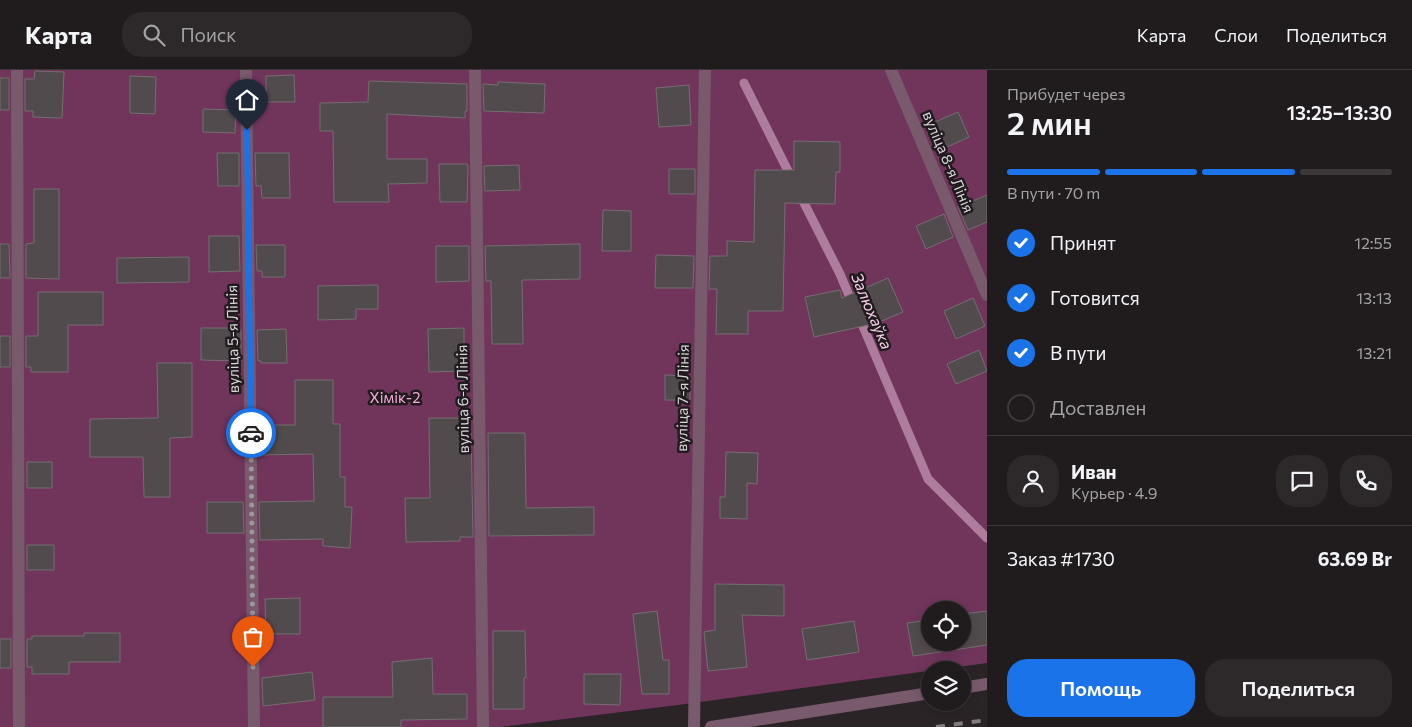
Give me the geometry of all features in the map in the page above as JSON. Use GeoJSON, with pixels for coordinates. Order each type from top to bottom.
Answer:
{"type":"FeatureCollection","features":[{"type":"Feature","properties":{"kind":"street"},"geometry":{"type":"LineString","coordinates":[[17,70],[19,727]]}},
{"type":"Feature","properties":{"kind":"street","name":"вуліца 5-я Лінія"},"geometry":{"type":"LineString","coordinates":[[246,70],[254,727]]}},
{"type":"Feature","properties":{"kind":"street","name":"вуліца 6-я Лінія"},"geometry":{"type":"LineString","coordinates":[[475,70],[483,727]]}},
{"type":"Feature","properties":{"kind":"street","name":"вуліца 7-я Лінія"},"geometry":{"type":"LineString","coordinates":[[694,727],[705,70]]}},
{"type":"Feature","properties":{"kind":"street","name":"вуліца 8-я Лінія"},"geometry":{"type":"LineString","coordinates":[[890,70],[987,295]]}},
{"type":"Feature","properties":{"kind":"street"},"geometry":{"type":"LineString","coordinates":[[971,687],[987,684]]}},
{"type":"Feature","properties":{"kind":"street"},"geometry":{"type":"LineString","coordinates":[[711,727],[921,694]]}},
{"type":"Feature","properties":{"kind":"green space","name":"Хімік-2"},"geometry":{"type":"Polygon","coordinates":[[[0,70],[987,70],[987,663],[971,665],[971,661],[921,661],[921,672],[500,727],[0,727],[0,70]]]}},
{"type":"Feature","properties":{"kind":"building"},"geometry":{"type":"Polygon","coordinates":[[[35,71],[64,72],[62,118],[33,117],[33,111],[25,111],[25,79],[34,79],[35,71]]]}},
{"type":"Feature","properties":{"kind":"building"},"geometry":{"type":"Polygon","coordinates":[[[294,75],[295,102],[266,102],[266,76],[294,75]]]}},
{"type":"Feature","properties":{"kind":"building"},"geometry":{"type":"Polygon","coordinates":[[[130,76],[156,77],[155,114],[130,113],[130,76]]]}},
{"type":"Feature","properties":{"kind":"building"},"geometry":{"type":"Polygon","coordinates":[[[0,78],[9,78],[9,110],[0,110],[0,78]]]}},
{"type":"Feature","properties":{"kind":"building"},"geometry":{"type":"Polygon","coordinates":[[[369,81],[467,84],[467,111],[465,111],[465,118],[387,114],[387,159],[427,159],[427,183],[388,184],[389,202],[334,202],[333,131],[320,131],[320,103],[368,102],[369,81]]]}},
{"type":"Feature","properties":{"kind":"building"},"geometry":{"type":"Polygon","coordinates":[[[498,82],[545,84],[544,113],[484,111],[483,84],[498,85],[498,82]]]}},
{"type":"Feature","properties":{"kind":"building"},"geometry":{"type":"Polygon","coordinates":[[[689,85],[691,125],[659,127],[656,88],[689,85]]]}},
{"type":"Feature","properties":{"kind":"building"},"geometry":{"type":"Polygon","coordinates":[[[203,109],[236,110],[235,133],[203,132],[203,109]]]}},
{"type":"Feature","properties":{"kind":"building"},"geometry":{"type":"Polygon","coordinates":[[[958,112],[969,137],[947,147],[935,122],[958,112]]]}},
{"type":"Feature","properties":{"kind":"building"},"geometry":{"type":"Polygon","coordinates":[[[794,141],[840,142],[840,172],[836,172],[835,204],[785,203],[783,311],[748,311],[748,334],[716,334],[717,289],[709,289],[710,256],[727,256],[727,241],[754,242],[755,170],[794,170],[794,141]]]}},
{"type":"Feature","properties":{"kind":"building"},"geometry":{"type":"Polygon","coordinates":[[[217,153],[239,153],[239,186],[218,186],[217,153]]]}},
{"type":"Feature","properties":{"kind":"building"},"geometry":{"type":"Polygon","coordinates":[[[255,153],[289,153],[290,198],[262,198],[261,186],[256,186],[255,153]]]}},
{"type":"Feature","properties":{"kind":"building"},"geometry":{"type":"Polygon","coordinates":[[[439,164],[467,164],[467,202],[440,202],[439,164]]]}},
{"type":"Feature","properties":{"kind":"building"},"geometry":{"type":"Polygon","coordinates":[[[519,165],[520,190],[485,191],[484,166],[519,165]]]}},
{"type":"Feature","properties":{"kind":"building"},"geometry":{"type":"Polygon","coordinates":[[[669,169],[695,169],[695,194],[669,194],[669,169]]]}},
{"type":"Feature","properties":{"kind":"building"},"geometry":{"type":"Polygon","coordinates":[[[34,189],[59,189],[59,279],[26,278],[26,244],[34,243],[34,189]]]}},
{"type":"Feature","properties":{"kind":"building"},"geometry":{"type":"Polygon","coordinates":[[[987,195],[987,222],[968,230],[958,207],[987,195]]]}},
{"type":"Feature","properties":{"kind":"building"},"geometry":{"type":"Polygon","coordinates":[[[603,210],[631,211],[631,251],[602,251],[603,210]]]}},
{"type":"Feature","properties":{"kind":"building"},"geometry":{"type":"Polygon","coordinates":[[[944,214],[953,237],[926,249],[916,226],[944,214]]]}},
{"type":"Feature","properties":{"kind":"building"},"geometry":{"type":"Polygon","coordinates":[[[209,236],[239,236],[240,271],[209,272],[209,236]]]}},
{"type":"Feature","properties":{"kind":"building"},"geometry":{"type":"Polygon","coordinates":[[[0,244],[9,244],[10,278],[0,278],[0,244]]]}},
{"type":"Feature","properties":{"kind":"building"},"geometry":{"type":"Polygon","coordinates":[[[580,244],[580,279],[522,280],[523,344],[492,344],[491,281],[486,281],[485,246],[580,244]]]}},
{"type":"Feature","properties":{"kind":"building"},"geometry":{"type":"Polygon","coordinates":[[[256,245],[285,245],[285,277],[262,277],[262,271],[257,271],[256,245]]]}},
{"type":"Feature","properties":{"kind":"building"},"geometry":{"type":"Polygon","coordinates":[[[436,246],[469,246],[469,281],[436,282],[436,246]]]}},
{"type":"Feature","properties":{"kind":"building"},"geometry":{"type":"Polygon","coordinates":[[[656,255],[694,256],[693,288],[655,288],[656,255]]]}},
{"type":"Feature","properties":{"kind":"building"},"geometry":{"type":"Polygon","coordinates":[[[189,257],[189,282],[117,283],[117,258],[189,257]]]}},
{"type":"Feature","properties":{"kind":"building"},"geometry":{"type":"Polygon","coordinates":[[[888,278],[903,312],[877,323],[814,337],[805,297],[840,290],[842,298],[888,278]]]}},
{"type":"Feature","properties":{"kind":"building"},"geometry":{"type":"Polygon","coordinates":[[[378,285],[378,309],[356,309],[356,319],[318,320],[318,286],[378,285]]]}},
{"type":"Feature","properties":{"kind":"building"},"geometry":{"type":"Polygon","coordinates":[[[38,292],[103,292],[103,325],[68,325],[68,372],[31,372],[31,367],[26,367],[26,336],[38,336],[38,292]]]}},
{"type":"Feature","properties":{"kind":"building"},"geometry":{"type":"Polygon","coordinates":[[[973,298],[985,326],[956,339],[944,311],[973,298]]]}},
{"type":"Feature","properties":{"kind":"building"},"geometry":{"type":"Polygon","coordinates":[[[201,328],[241,330],[241,361],[201,360],[201,328]]]}},
{"type":"Feature","properties":{"kind":"building"},"geometry":{"type":"Polygon","coordinates":[[[464,328],[464,371],[429,372],[428,329],[464,328]]]}},
{"type":"Feature","properties":{"kind":"building"},"geometry":{"type":"Polygon","coordinates":[[[286,329],[287,363],[261,363],[261,361],[258,361],[257,330],[286,329]]]}},
{"type":"Feature","properties":{"kind":"building"},"geometry":{"type":"Polygon","coordinates":[[[0,336],[10,336],[10,367],[0,367],[0,336]]]}},
{"type":"Feature","properties":{"kind":"building"},"geometry":{"type":"Polygon","coordinates":[[[979,350],[987,371],[956,384],[947,364],[979,350]]]}},
{"type":"Feature","properties":{"kind":"building"},"geometry":{"type":"Polygon","coordinates":[[[157,363],[192,363],[192,437],[170,438],[170,497],[144,497],[143,457],[90,457],[90,419],[158,418],[157,363]]]}},
{"type":"Feature","properties":{"kind":"building"},"geometry":{"type":"Polygon","coordinates":[[[665,375],[690,376],[690,400],[665,400],[665,375]]]}},
{"type":"Feature","properties":{"kind":"building"},"geometry":{"type":"Polygon","coordinates":[[[295,380],[333,380],[333,424],[340,424],[340,477],[345,477],[345,507],[352,507],[350,548],[323,546],[323,539],[260,540],[259,502],[314,501],[313,454],[259,455],[258,425],[295,425],[295,380]]]}},
{"type":"Feature","properties":{"kind":"building"},"geometry":{"type":"Polygon","coordinates":[[[429,418],[461,418],[461,433],[471,433],[473,537],[460,537],[460,541],[406,542],[405,498],[430,498],[429,418]]]}},
{"type":"Feature","properties":{"kind":"building"},"geometry":{"type":"Polygon","coordinates":[[[488,433],[525,433],[526,508],[594,507],[594,535],[489,536],[488,433]]]}},
{"type":"Feature","properties":{"kind":"building"},"geometry":{"type":"Polygon","coordinates":[[[726,452],[758,453],[757,484],[747,483],[747,519],[720,518],[720,497],[725,497],[726,452]]]}},
{"type":"Feature","properties":{"kind":"building"},"geometry":{"type":"Polygon","coordinates":[[[27,462],[52,462],[52,488],[27,488],[27,462]]]}},
{"type":"Feature","properties":{"kind":"building"},"geometry":{"type":"Polygon","coordinates":[[[207,502],[243,502],[244,533],[207,533],[207,502]]]}},
{"type":"Feature","properties":{"kind":"building"},"geometry":{"type":"Polygon","coordinates":[[[27,545],[54,545],[54,570],[27,570],[27,545]]]}},
{"type":"Feature","properties":{"kind":"building"},"geometry":{"type":"Polygon","coordinates":[[[715,584],[784,585],[784,616],[742,615],[747,667],[708,671],[704,632],[715,630],[715,584]]]}},
{"type":"Feature","properties":{"kind":"building"},"geometry":{"type":"Polygon","coordinates":[[[300,598],[300,634],[266,634],[265,599],[300,598]]]}},
{"type":"Feature","properties":{"kind":"building"},"geometry":{"type":"Polygon","coordinates":[[[657,611],[663,660],[669,660],[669,694],[642,694],[633,614],[657,611]]]}},
{"type":"Feature","properties":{"kind":"building"},"geometry":{"type":"Polygon","coordinates":[[[987,611],[987,645],[971,647],[971,613],[987,611]]]}},
{"type":"Feature","properties":{"kind":"building"},"geometry":{"type":"Polygon","coordinates":[[[854,621],[859,652],[807,660],[802,629],[854,621]]]}},
{"type":"Feature","properties":{"kind":"building"},"geometry":{"type":"Polygon","coordinates":[[[921,621],[921,651],[947,651],[913,656],[907,623],[921,621]]]}},
{"type":"Feature","properties":{"kind":"building"},"geometry":{"type":"Polygon","coordinates":[[[493,631],[525,631],[526,678],[524,678],[524,709],[493,709],[493,631]]]}},
{"type":"Feature","properties":{"kind":"building"},"geometry":{"type":"Polygon","coordinates":[[[84,633],[120,633],[120,662],[69,662],[69,674],[32,674],[32,667],[27,667],[27,639],[32,639],[32,636],[84,636],[84,633]]]}},
{"type":"Feature","properties":{"kind":"building"},"geometry":{"type":"Polygon","coordinates":[[[0,639],[11,639],[11,668],[0,668],[0,639]]]}},
{"type":"Feature","properties":{"kind":"building"},"geometry":{"type":"Polygon","coordinates":[[[432,658],[433,694],[467,694],[467,719],[401,720],[401,727],[323,727],[323,697],[393,697],[392,662],[432,658]]]}},
{"type":"Feature","properties":{"kind":"building"},"geometry":{"type":"Polygon","coordinates":[[[312,672],[315,700],[263,706],[262,678],[312,672]]]}},
{"type":"Feature","properties":{"kind":"building"},"geometry":{"type":"Polygon","coordinates":[[[584,674],[621,674],[620,705],[584,704],[584,674]]]}},
{"type":"Feature","properties":{"kind":"waterway","name":"Залюхаўка"},"geometry":{"type":"LineString","coordinates":[[744,83],[792,179]]}},
{"type":"Feature","properties":{"kind":"waterway","name":"Залюхаўка"},"geometry":{"type":"LineString","coordinates":[[799,193],[840,274],[853,305]]}},
{"type":"Feature","properties":{"kind":"waterway","name":"Залюхаўка"},"geometry":{"type":"LineString","coordinates":[[859,317],[928,479],[987,538]]}},
{"type":"Feature","properties":{"kind":"railway"},"geometry":{"type":"LineString","coordinates":[[936,727],[987,720]]}},
{"type":"Feature","properties":{"kind":"way so far"},"geometry":{"type":"LineString","coordinates":[[251,433],[253,667]]}},
{"type":"Feature","properties":{"kind":"route"},"geometry":{"type":"LineString","coordinates":[[247,130],[251,433]]}}]}
